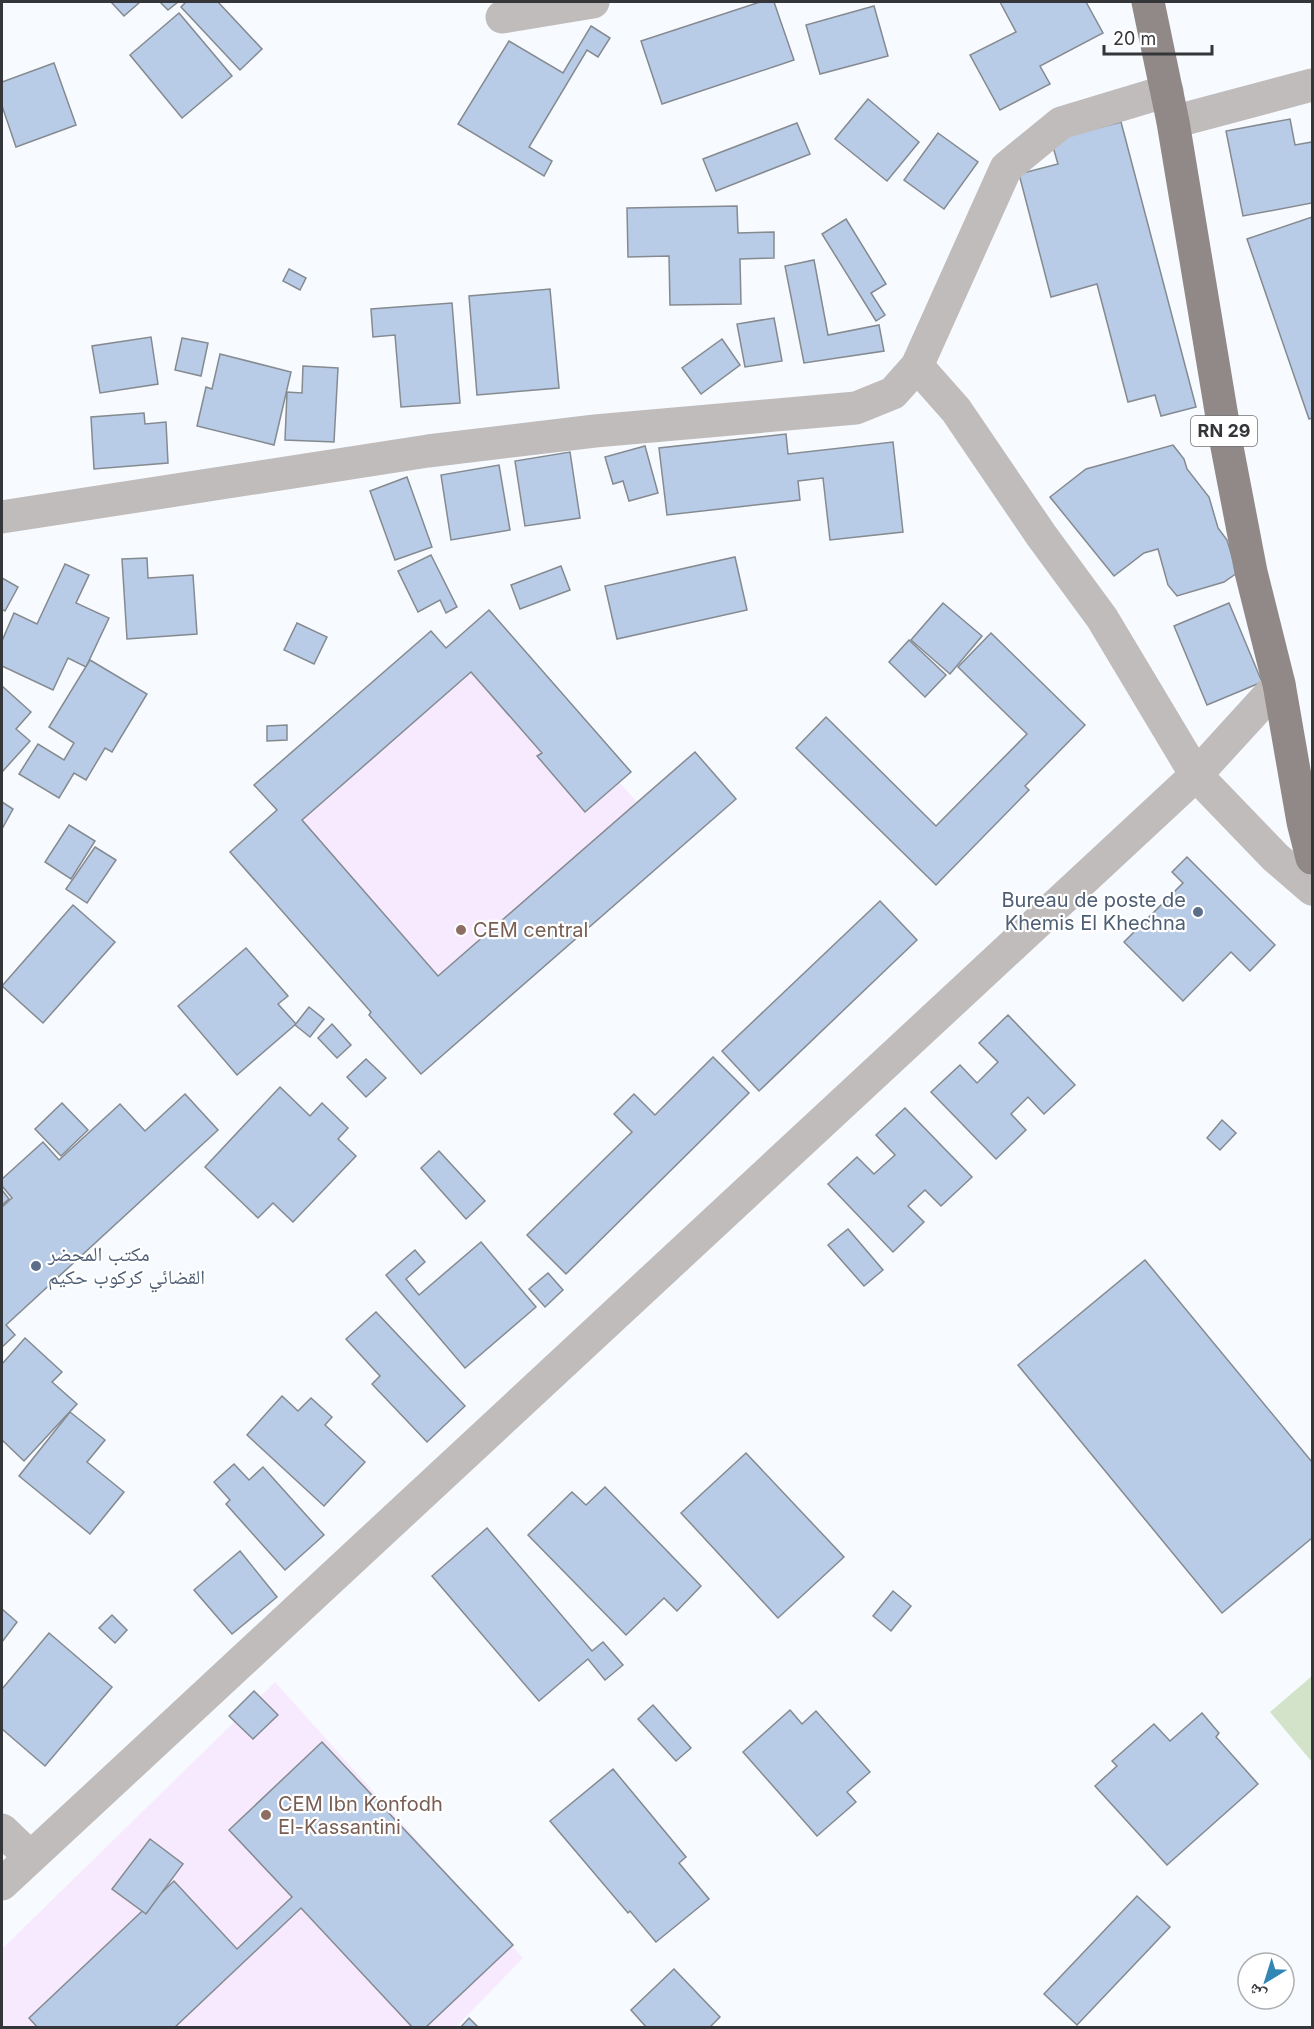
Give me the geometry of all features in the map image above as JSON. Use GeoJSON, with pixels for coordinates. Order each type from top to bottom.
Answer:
{"type":"FeatureCollection","features":[{"type":"Feature","properties":{"kind":"main road","name":"RN 29"},"geometry":{"type":"LineString","coordinates":[[1148,2],[1170,106],[1227,447],[1251,572],[1279,684],[1303,822],[1312,858]]}},
{"type":"Feature","properties":{"kind":"street"},"geometry":{"type":"LineString","coordinates":[[502,17],[593,2]]}},
{"type":"Feature","properties":{"kind":"street"},"geometry":{"type":"LineString","coordinates":[[2,517],[428,451],[595,431],[856,408],[893,393],[917,366],[1006,168],[1062,123],[1312,85]]}},
{"type":"Feature","properties":{"kind":"street"},"geometry":{"type":"LineString","coordinates":[[917,366],[956,410],[1041,536],[1102,618],[1196,775],[1275,857],[1312,889]]}},
{"type":"Feature","properties":{"kind":"street"},"geometry":{"type":"LineString","coordinates":[[2,1884],[1196,775],[1279,684]]}},
{"type":"Feature","properties":{"kind":"street"},"geometry":{"type":"LineString","coordinates":[[2,1830],[30,1857]]}},
{"type":"Feature","properties":{"kind":"shaded area","name":"CEM central"},"geometry":{"type":"Polygon","coordinates":[[[487,635],[663,831],[453,1028],[269,825],[487,635]]]}},
{"type":"Feature","properties":{"kind":"shaded area","name":"CEM Ibn Konfodh El-Kassantini"},"geometry":{"type":"Polygon","coordinates":[[[275,1682],[523,1958],[456,2027],[2,2028],[2,1949],[275,1682]]]}},
{"type":"Feature","properties":{"kind":"green space"},"geometry":{"type":"Polygon","coordinates":[[[1312,1676],[1312,1762],[1270,1712],[1312,1676]]]}},
{"type":"Feature","properties":{"kind":"building"},"geometry":{"type":"Polygon","coordinates":[[[111,2],[140,2],[124,16],[111,2]]]}},
{"type":"Feature","properties":{"kind":"building"},"geometry":{"type":"Polygon","coordinates":[[[160,2],[178,2],[168,10],[160,2]]]}},
{"type":"Feature","properties":{"kind":"building"},"geometry":{"type":"Polygon","coordinates":[[[186,2],[218,2],[262,49],[240,70],[181,7],[186,2]]]}},
{"type":"Feature","properties":{"kind":"building"},"geometry":{"type":"Polygon","coordinates":[[[760,2],[774,2],[794,60],[662,104],[641,41],[760,2]]]}},
{"type":"Feature","properties":{"kind":"building"},"geometry":{"type":"Polygon","coordinates":[[[1000,2],[1086,2],[1103,33],[1040,66],[1050,84],[1000,110],[970,55],[1016,32],[1000,2]]]}},
{"type":"Feature","properties":{"kind":"building"},"geometry":{"type":"Polygon","coordinates":[[[874,6],[888,56],[820,74],[806,25],[874,6]]]}},
{"type":"Feature","properties":{"kind":"building"},"geometry":{"type":"Polygon","coordinates":[[[179,13],[232,76],[182,118],[130,55],[179,13]]]}},
{"type":"Feature","properties":{"kind":"building"},"geometry":{"type":"Polygon","coordinates":[[[591,26],[610,38],[598,57],[587,50],[529,147],[552,161],[544,176],[458,124],[509,41],[563,73],[591,26]]]}},
{"type":"Feature","properties":{"kind":"building"},"geometry":{"type":"Polygon","coordinates":[[[54,63],[76,125],[16,147],[2,106],[2,82],[54,63]]]}},
{"type":"Feature","properties":{"kind":"building"},"geometry":{"type":"Polygon","coordinates":[[[868,99],[919,142],[887,181],[835,139],[868,99]]]}},
{"type":"Feature","properties":{"kind":"building"},"geometry":{"type":"Polygon","coordinates":[[[1290,119],[1295,145],[1312,142],[1312,203],[1243,216],[1226,131],[1290,119]]]}},
{"type":"Feature","properties":{"kind":"building"},"geometry":{"type":"Polygon","coordinates":[[[1121,122],[1196,407],[1161,416],[1155,395],[1128,402],[1097,284],[1051,297],[1019,174],[1058,164],[1051,140],[1121,122]]]}},
{"type":"Feature","properties":{"kind":"building"},"geometry":{"type":"Polygon","coordinates":[[[797,123],[810,154],[716,191],[703,159],[797,123]]]}},
{"type":"Feature","properties":{"kind":"building"},"geometry":{"type":"Polygon","coordinates":[[[938,133],[978,162],[944,209],[904,180],[938,133]]]}},
{"type":"Feature","properties":{"kind":"building"},"geometry":{"type":"Polygon","coordinates":[[[737,206],[738,233],[774,232],[774,258],[740,259],[741,304],[670,305],[669,256],[628,257],[627,208],[737,206]]]}},
{"type":"Feature","properties":{"kind":"building"},"geometry":{"type":"Polygon","coordinates":[[[1312,217],[1312,418],[1309,419],[1247,239],[1312,217]]]}},
{"type":"Feature","properties":{"kind":"building"},"geometry":{"type":"Polygon","coordinates":[[[846,219],[886,284],[871,293],[885,315],[876,321],[822,234],[846,219]]]}},
{"type":"Feature","properties":{"kind":"building"},"geometry":{"type":"Polygon","coordinates":[[[814,260],[828,335],[879,325],[884,351],[804,363],[785,266],[814,260]]]}},
{"type":"Feature","properties":{"kind":"building"},"geometry":{"type":"Polygon","coordinates":[[[289,269],[306,278],[300,290],[283,281],[289,269]]]}},
{"type":"Feature","properties":{"kind":"building"},"geometry":{"type":"Polygon","coordinates":[[[550,289],[559,388],[477,395],[469,296],[550,289]]]}},
{"type":"Feature","properties":{"kind":"building"},"geometry":{"type":"Polygon","coordinates":[[[452,303],[460,403],[401,407],[395,335],[373,337],[371,309],[452,303]]]}},
{"type":"Feature","properties":{"kind":"building"},"geometry":{"type":"Polygon","coordinates":[[[774,318],[782,361],[745,367],[737,324],[774,318]]]}},
{"type":"Feature","properties":{"kind":"building"},"geometry":{"type":"Polygon","coordinates":[[[151,337],[158,384],[100,393],[92,346],[151,337]]]}},
{"type":"Feature","properties":{"kind":"building"},"geometry":{"type":"Polygon","coordinates":[[[182,338],[208,343],[201,376],[175,370],[182,338]]]}},
{"type":"Feature","properties":{"kind":"building"},"geometry":{"type":"Polygon","coordinates":[[[722,339],[740,365],[701,394],[682,368],[722,339]]]}},
{"type":"Feature","properties":{"kind":"building"},"geometry":{"type":"Polygon","coordinates":[[[220,354],[291,372],[274,445],[197,426],[206,387],[212,389],[220,354]]]}},
{"type":"Feature","properties":{"kind":"building"},"geometry":{"type":"Polygon","coordinates":[[[303,366],[338,368],[334,442],[285,440],[287,392],[302,393],[303,366]]]}},
{"type":"Feature","properties":{"kind":"building"},"geometry":{"type":"Polygon","coordinates":[[[144,413],[145,424],[166,422],[168,463],[94,469],[91,417],[144,413]]]}},
{"type":"Feature","properties":{"kind":"building"},"geometry":{"type":"Polygon","coordinates":[[[786,434],[788,454],[893,442],[903,532],[830,540],[823,478],[798,481],[800,500],[667,515],[659,448],[786,434]]]}},
{"type":"Feature","properties":{"kind":"building"},"geometry":{"type":"Polygon","coordinates":[[[1173,445],[1184,459],[1187,469],[1209,497],[1218,528],[1227,540],[1237,573],[1224,582],[1177,596],[1168,585],[1158,549],[1144,553],[1114,576],[1050,497],[1086,469],[1173,445]]]}},
{"type":"Feature","properties":{"kind":"building"},"geometry":{"type":"Polygon","coordinates":[[[645,446],[658,493],[629,501],[623,481],[613,484],[605,457],[645,446]]]}},
{"type":"Feature","properties":{"kind":"building"},"geometry":{"type":"Polygon","coordinates":[[[570,452],[580,518],[525,526],[515,461],[570,452]]]}},
{"type":"Feature","properties":{"kind":"building"},"geometry":{"type":"Polygon","coordinates":[[[499,465],[510,530],[451,540],[441,475],[499,465]]]}},
{"type":"Feature","properties":{"kind":"building"},"geometry":{"type":"Polygon","coordinates":[[[407,477],[432,547],[395,560],[370,491],[407,477]]]}},
{"type":"Feature","properties":{"kind":"building"},"geometry":{"type":"Polygon","coordinates":[[[431,555],[457,607],[446,613],[440,600],[418,612],[398,571],[431,555]]]}},
{"type":"Feature","properties":{"kind":"building"},"geometry":{"type":"Polygon","coordinates":[[[735,557],[747,610],[617,639],[605,586],[735,557]]]}},
{"type":"Feature","properties":{"kind":"building"},"geometry":{"type":"Polygon","coordinates":[[[147,558],[148,578],[193,575],[197,634],[127,639],[122,559],[147,558]]]}},
{"type":"Feature","properties":{"kind":"building"},"geometry":{"type":"Polygon","coordinates":[[[65,564],[89,575],[76,603],[109,618],[86,667],[68,658],[53,690],[2,666],[2,641],[14,613],[37,624],[65,564]]]}},
{"type":"Feature","properties":{"kind":"building"},"geometry":{"type":"Polygon","coordinates":[[[561,566],[570,590],[520,609],[511,585],[561,566]]]}},
{"type":"Feature","properties":{"kind":"building"},"geometry":{"type":"Polygon","coordinates":[[[2,578],[18,587],[5,611],[2,609],[2,578]]]}},
{"type":"Feature","properties":{"kind":"building"},"geometry":{"type":"Polygon","coordinates":[[[943,603],[982,636],[950,674],[911,640],[943,603]]]}},
{"type":"Feature","properties":{"kind":"building"},"geometry":{"type":"Polygon","coordinates":[[[1229,603],[1262,682],[1207,705],[1174,626],[1229,603]]]}},
{"type":"Feature","properties":{"kind":"building"},"geometry":{"type":"Polygon","coordinates":[[[489,610],[631,772],[585,812],[537,756],[542,753],[471,672],[302,820],[438,976],[695,752],[736,799],[421,1074],[369,1015],[371,1012],[230,852],[277,810],[254,785],[431,631],[446,648],[489,610]]]}},
{"type":"Feature","properties":{"kind":"building"},"geometry":{"type":"Polygon","coordinates":[[[297,623],[327,637],[314,664],[284,650],[297,623]]]}},
{"type":"Feature","properties":{"kind":"building"},"geometry":{"type":"Polygon","coordinates":[[[991,633],[1085,725],[1025,786],[1029,790],[936,885],[796,748],[826,717],[936,826],[1027,734],[958,667],[991,633]]]}},
{"type":"Feature","properties":{"kind":"building"},"geometry":{"type":"Polygon","coordinates":[[[909,640],[946,675],[925,697],[889,662],[909,640]]]}},
{"type":"Feature","properties":{"kind":"building"},"geometry":{"type":"Polygon","coordinates":[[[90,660],[147,694],[112,752],[105,748],[86,780],[74,773],[59,798],[19,774],[38,744],[64,760],[74,743],[49,727],[90,660]]]}},
{"type":"Feature","properties":{"kind":"building"},"geometry":{"type":"Polygon","coordinates":[[[2,686],[31,712],[16,729],[30,741],[2,772],[2,686]]]}},
{"type":"Feature","properties":{"kind":"building"},"geometry":{"type":"Polygon","coordinates":[[[287,725],[287,740],[267,741],[267,726],[287,725]]]}},
{"type":"Feature","properties":{"kind":"building"},"geometry":{"type":"Polygon","coordinates":[[[2,802],[13,809],[2,829],[2,802]]]}},
{"type":"Feature","properties":{"kind":"building"},"geometry":{"type":"Polygon","coordinates":[[[69,825],[95,841],[71,879],[45,862],[69,825]]]}},
{"type":"Feature","properties":{"kind":"building"},"geometry":{"type":"Polygon","coordinates":[[[95,847],[116,860],[87,903],[66,889],[95,847]]]}},
{"type":"Feature","properties":{"kind":"building","name":"Bureau de poste de Khemis El Khechna"},"geometry":{"type":"Polygon","coordinates":[[[1187,857],[1275,945],[1250,971],[1231,952],[1183,1001],[1124,942],[1183,883],[1172,872],[1187,857]]]}},
{"type":"Feature","properties":{"kind":"building"},"geometry":{"type":"Polygon","coordinates":[[[880,901],[917,940],[759,1091],[722,1051],[880,901]]]}},
{"type":"Feature","properties":{"kind":"building"},"geometry":{"type":"Polygon","coordinates":[[[73,905],[115,942],[43,1023],[2,986],[73,905]]]}},
{"type":"Feature","properties":{"kind":"building"},"geometry":{"type":"Polygon","coordinates":[[[246,948],[288,996],[278,1004],[296,1024],[237,1075],[178,1006],[246,948]]]}},
{"type":"Feature","properties":{"kind":"building"},"geometry":{"type":"Polygon","coordinates":[[[309,1007],[324,1019],[310,1037],[295,1025],[309,1007]]]}},
{"type":"Feature","properties":{"kind":"building"},"geometry":{"type":"Polygon","coordinates":[[[1008,1015],[1075,1085],[1044,1114],[1028,1097],[1011,1114],[1026,1130],[996,1159],[931,1092],[960,1065],[977,1083],[998,1062],[979,1043],[1008,1015]]]}},
{"type":"Feature","properties":{"kind":"building"},"geometry":{"type":"Polygon","coordinates":[[[332,1024],[351,1045],[337,1058],[318,1038],[332,1024]]]}},
{"type":"Feature","properties":{"kind":"building"},"geometry":{"type":"Polygon","coordinates":[[[713,1057],[749,1093],[566,1274],[527,1235],[632,1132],[614,1114],[634,1094],[655,1115],[713,1057]]]}},
{"type":"Feature","properties":{"kind":"building"},"geometry":{"type":"Polygon","coordinates":[[[366,1059],[386,1078],[366,1097],[347,1077],[366,1059]]]}},
{"type":"Feature","properties":{"kind":"building"},"geometry":{"type":"Polygon","coordinates":[[[280,1087],[310,1116],[322,1103],[348,1128],[338,1139],[356,1156],[293,1222],[273,1203],[258,1218],[205,1167],[280,1087]]]}},
{"type":"Feature","properties":{"kind":"building","name":"مكتب المحضر القضائي كركوب حكيم"},"geometry":{"type":"Polygon","coordinates":[[[185,1094],[218,1130],[6,1325],[15,1335],[2,1347],[2,1207],[12,1198],[2,1186],[2,1179],[43,1142],[59,1160],[120,1104],[145,1131],[185,1094]]]}},
{"type":"Feature","properties":{"kind":"building"},"geometry":{"type":"Polygon","coordinates":[[[62,1103],[88,1130],[61,1156],[35,1129],[62,1103]]]}},
{"type":"Feature","properties":{"kind":"building"},"geometry":{"type":"Polygon","coordinates":[[[905,1108],[972,1177],[941,1206],[925,1190],[908,1206],[924,1222],[893,1252],[828,1184],[857,1157],[874,1174],[895,1155],[876,1135],[905,1108]]]}},
{"type":"Feature","properties":{"kind":"building"},"geometry":{"type":"Polygon","coordinates":[[[1222,1120],[1236,1133],[1220,1150],[1207,1138],[1222,1120]]]}},
{"type":"Feature","properties":{"kind":"building"},"geometry":{"type":"Polygon","coordinates":[[[439,1151],[485,1201],[466,1219],[421,1168],[439,1151]]]}},
{"type":"Feature","properties":{"kind":"building"},"geometry":{"type":"Polygon","coordinates":[[[2,1190],[9,1199],[2,1205],[2,1190]]]}},
{"type":"Feature","properties":{"kind":"building"},"geometry":{"type":"Polygon","coordinates":[[[848,1229],[883,1270],[864,1286],[828,1245],[848,1229]]]}},
{"type":"Feature","properties":{"kind":"building"},"geometry":{"type":"Polygon","coordinates":[[[481,1242],[536,1307],[465,1368],[386,1275],[415,1250],[425,1262],[406,1279],[419,1295],[481,1242]]]}},
{"type":"Feature","properties":{"kind":"building"},"geometry":{"type":"Polygon","coordinates":[[[1145,1260],[1312,1462],[1312,1538],[1222,1613],[1018,1365],[1145,1260]]]}},
{"type":"Feature","properties":{"kind":"building"},"geometry":{"type":"Polygon","coordinates":[[[548,1273],[563,1290],[545,1307],[529,1289],[548,1273]]]}},
{"type":"Feature","properties":{"kind":"building"},"geometry":{"type":"Polygon","coordinates":[[[376,1312],[465,1406],[427,1442],[372,1384],[380,1376],[346,1339],[376,1312]]]}},
{"type":"Feature","properties":{"kind":"building"},"geometry":{"type":"Polygon","coordinates":[[[25,1338],[62,1372],[52,1382],[77,1404],[24,1461],[2,1440],[2,1364],[25,1338]]]}},
{"type":"Feature","properties":{"kind":"building"},"geometry":{"type":"Polygon","coordinates":[[[282,1396],[298,1411],[311,1398],[332,1417],[325,1425],[365,1462],[324,1506],[247,1435],[282,1396]]]}},
{"type":"Feature","properties":{"kind":"building"},"geometry":{"type":"Polygon","coordinates":[[[70,1412],[105,1440],[87,1462],[124,1492],[90,1534],[19,1476],[70,1412]]]}},
{"type":"Feature","properties":{"kind":"building"},"geometry":{"type":"Polygon","coordinates":[[[746,1453],[844,1557],[778,1618],[681,1513],[746,1453]]]}},
{"type":"Feature","properties":{"kind":"building"},"geometry":{"type":"Polygon","coordinates":[[[234,1464],[249,1480],[263,1467],[324,1535],[285,1570],[226,1504],[230,1500],[214,1482],[234,1464]]]}},
{"type":"Feature","properties":{"kind":"building"},"geometry":{"type":"Polygon","coordinates":[[[605,1487],[701,1586],[677,1611],[664,1598],[626,1635],[528,1535],[572,1492],[586,1505],[605,1487]]]}},
{"type":"Feature","properties":{"kind":"building"},"geometry":{"type":"Polygon","coordinates":[[[487,1528],[592,1651],[603,1642],[623,1665],[605,1680],[588,1659],[539,1701],[432,1576],[487,1528]]]}},
{"type":"Feature","properties":{"kind":"building"},"geometry":{"type":"Polygon","coordinates":[[[240,1551],[277,1597],[232,1634],[194,1590],[240,1551]]]}},
{"type":"Feature","properties":{"kind":"building"},"geometry":{"type":"Polygon","coordinates":[[[893,1591],[911,1606],[891,1631],[873,1616],[893,1591]]]}},
{"type":"Feature","properties":{"kind":"building"},"geometry":{"type":"Polygon","coordinates":[[[2,1609],[17,1622],[2,1642],[2,1609]]]}},
{"type":"Feature","properties":{"kind":"building"},"geometry":{"type":"Polygon","coordinates":[[[112,1615],[127,1630],[115,1643],[99,1628],[112,1615]]]}},
{"type":"Feature","properties":{"kind":"building"},"geometry":{"type":"Polygon","coordinates":[[[49,1633],[112,1687],[45,1766],[2,1729],[2,1689],[49,1633]]]}},
{"type":"Feature","properties":{"kind":"building"},"geometry":{"type":"Polygon","coordinates":[[[254,1691],[278,1715],[253,1739],[229,1716],[254,1691]]]}},
{"type":"Feature","properties":{"kind":"building"},"geometry":{"type":"Polygon","coordinates":[[[653,1705],[691,1748],[676,1761],[638,1719],[653,1705]]]}},
{"type":"Feature","properties":{"kind":"building"},"geometry":{"type":"Polygon","coordinates":[[[790,1710],[802,1724],[816,1711],[870,1772],[847,1792],[856,1802],[817,1836],[743,1752],[790,1710]]]}},
{"type":"Feature","properties":{"kind":"building"},"geometry":{"type":"Polygon","coordinates":[[[1202,1713],[1219,1733],[1216,1737],[1258,1784],[1167,1865],[1095,1786],[1117,1766],[1112,1761],[1154,1724],[1170,1741],[1202,1713]]]}},
{"type":"Feature","properties":{"kind":"building"},"geometry":{"type":"Polygon","coordinates":[[[322,1742],[513,1945],[425,2028],[413,2028],[301,1908],[174,2028],[38,2028],[29,2018],[174,1881],[237,1949],[292,1897],[229,1830],[322,1742]]]}},
{"type":"Feature","properties":{"kind":"building"},"geometry":{"type":"Polygon","coordinates":[[[613,1769],[686,1857],[679,1863],[709,1899],[656,1942],[630,1911],[628,1913],[550,1821],[613,1769]]]}},
{"type":"Feature","properties":{"kind":"building"},"geometry":{"type":"Polygon","coordinates":[[[150,1839],[183,1864],[146,1914],[112,1889],[150,1839]]]}},
{"type":"Feature","properties":{"kind":"building"},"geometry":{"type":"Polygon","coordinates":[[[1137,1896],[1170,1927],[1077,2025],[1044,1994],[1137,1896]]]}},
{"type":"Feature","properties":{"kind":"building"},"geometry":{"type":"Polygon","coordinates":[[[674,1969],[720,2017],[709,2028],[647,2028],[631,2010],[674,1969]]]}},
{"type":"Feature","properties":{"kind":"building"},"geometry":{"type":"Polygon","coordinates":[[[469,2018],[479,2028],[460,2028],[469,2018]]]}},
{"type":"Feature","properties":{"kind":"place","name":"Bureau de poste de Khemis El Khechna"},"geometry":{"type":"Point","coordinates":[1198,912]}},
{"type":"Feature","properties":{"kind":"place","name":"CEM central"},"geometry":{"type":"Point","coordinates":[461,930]}},
{"type":"Feature","properties":{"kind":"place","name":"مكتب المحضر القضائي كركوب حكيم"},"geometry":{"type":"Point","coordinates":[36,1266]}},
{"type":"Feature","properties":{"kind":"place","name":"CEM Ibn Konfodh El-Kassantini"},"geometry":{"type":"Point","coordinates":[266,1815]}}]}
